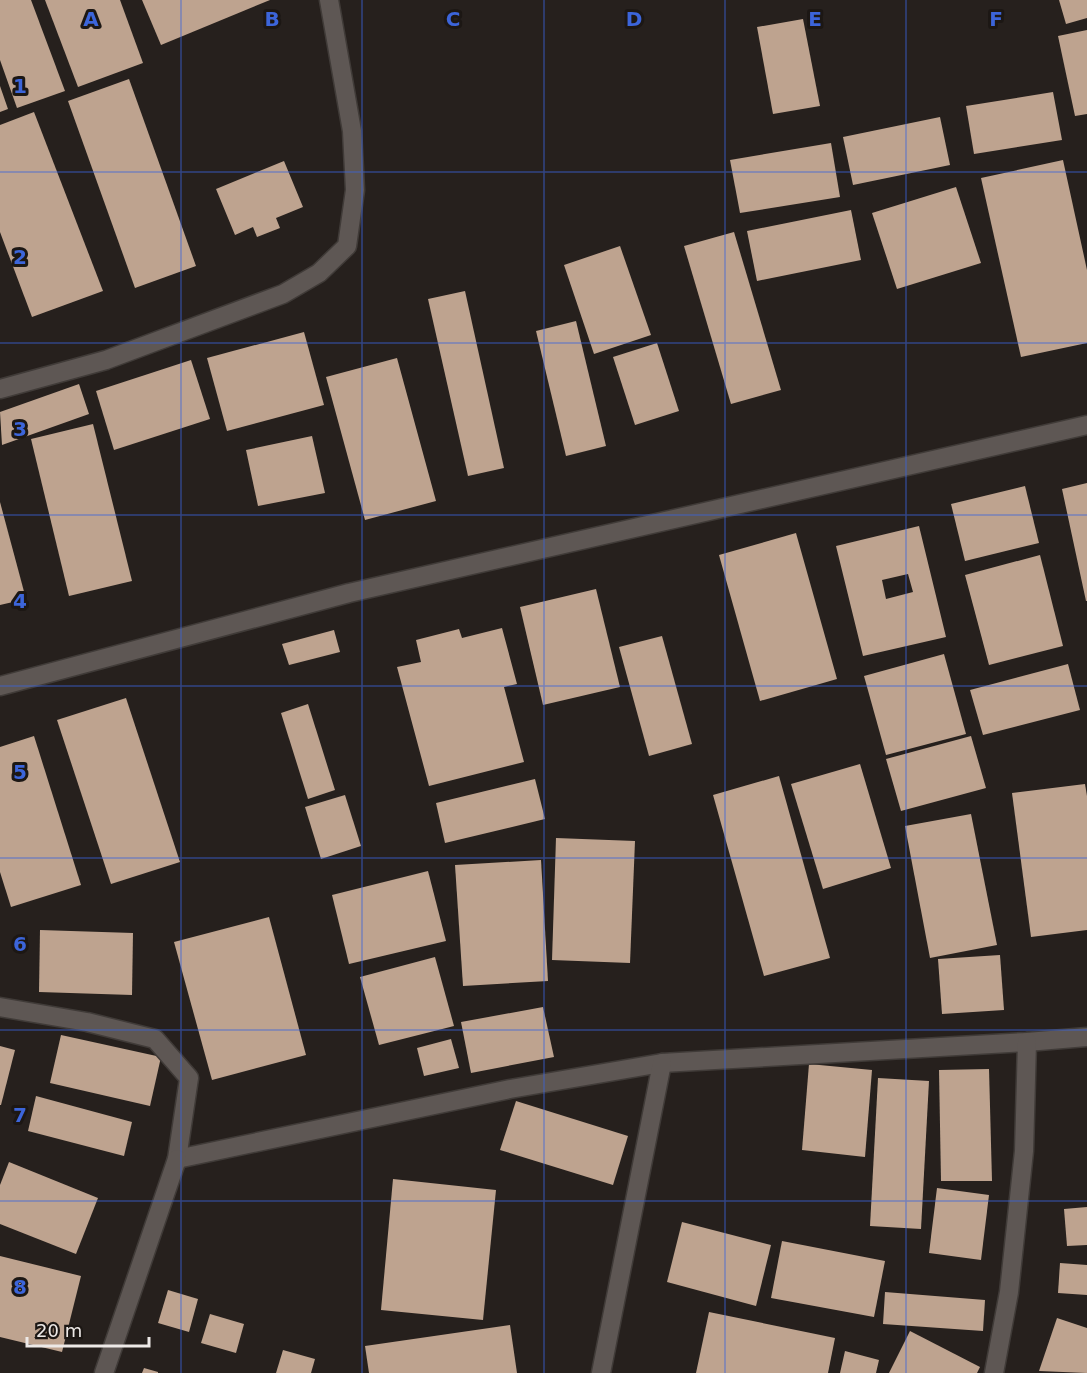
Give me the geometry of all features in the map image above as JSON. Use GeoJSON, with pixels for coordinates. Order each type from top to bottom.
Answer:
{"type":"FeatureCollection","features":[{"type":"Feature","properties":{"kind":"street"},"geometry":{"type":"LineString","coordinates":[[0,389],[106,360],[284,294],[319,273],[346,246],[355,190],[352,131],[333,1]]}},
{"type":"Feature","properties":{"kind":"street"},"geometry":{"type":"LineString","coordinates":[[0,686],[349,593],[1087,425]]}},
{"type":"Feature","properties":{"kind":"street"},"geometry":{"type":"LineString","coordinates":[[0,1007],[87,1022],[155,1039],[189,1078],[177,1159],[104,1373]]}},
{"type":"Feature","properties":{"kind":"street"},"geometry":{"type":"LineString","coordinates":[[177,1159],[510,1089],[662,1063],[1087,1037]]}},
{"type":"Feature","properties":{"kind":"street"},"geometry":{"type":"LineString","coordinates":[[994,1373],[1009,1292],[1024,1152],[1027,1042]]}},
{"type":"Feature","properties":{"kind":"street"},"geometry":{"type":"LineString","coordinates":[[601,1373],[662,1063]]}},
{"type":"Feature","properties":{"kind":"building"},"geometry":{"type":"Polygon","coordinates":[[[0,0],[31,0],[65,91],[17,108],[0,60],[0,0]]]}},
{"type":"Feature","properties":{"kind":"building"},"geometry":{"type":"Polygon","coordinates":[[[45,0],[120,0],[143,63],[78,87],[45,0]]]}},
{"type":"Feature","properties":{"kind":"building"},"geometry":{"type":"Polygon","coordinates":[[[142,0],[270,0],[161,45],[142,0]]]}},
{"type":"Feature","properties":{"kind":"building"},"geometry":{"type":"Polygon","coordinates":[[[1059,0],[1087,0],[1087,18],[1066,24],[1059,0]]]}},
{"type":"Feature","properties":{"kind":"building"},"geometry":{"type":"Polygon","coordinates":[[[803,19],[820,106],[773,114],[757,27],[803,19]]]}},
{"type":"Feature","properties":{"kind":"building"},"geometry":{"type":"Polygon","coordinates":[[[1087,30],[1087,114],[1075,116],[1058,36],[1087,30]]]}},
{"type":"Feature","properties":{"kind":"building"},"geometry":{"type":"Polygon","coordinates":[[[129,79],[196,266],[135,288],[68,101],[129,79]]]}},
{"type":"Feature","properties":{"kind":"building"},"geometry":{"type":"Polygon","coordinates":[[[0,86],[8,109],[0,112],[0,86]]]}},
{"type":"Feature","properties":{"kind":"building"},"geometry":{"type":"Polygon","coordinates":[[[1053,92],[1062,140],[974,154],[966,106],[1053,92]]]}},
{"type":"Feature","properties":{"kind":"building"},"geometry":{"type":"Polygon","coordinates":[[[34,112],[103,291],[32,317],[0,232],[0,125],[34,112]]]}},
{"type":"Feature","properties":{"kind":"building"},"geometry":{"type":"Polygon","coordinates":[[[940,117],[950,165],[853,185],[843,137],[940,117]]]}},
{"type":"Feature","properties":{"kind":"building"},"geometry":{"type":"Polygon","coordinates":[[[831,143],[840,197],[740,213],[730,160],[831,143]]]}},
{"type":"Feature","properties":{"kind":"building"},"geometry":{"type":"Polygon","coordinates":[[[1063,160],[1087,270],[1087,343],[1021,357],[981,178],[1063,160]]]}},
{"type":"Feature","properties":{"kind":"building"},"geometry":{"type":"Polygon","coordinates":[[[284,161],[303,207],[276,218],[280,228],[257,237],[253,227],[235,235],[216,189],[284,161]]]}},
{"type":"Feature","properties":{"kind":"building"},"geometry":{"type":"Polygon","coordinates":[[[956,187],[981,263],[897,289],[872,213],[956,187]]]}},
{"type":"Feature","properties":{"kind":"building"},"geometry":{"type":"Polygon","coordinates":[[[851,210],[861,260],[757,281],[747,231],[851,210]]]}},
{"type":"Feature","properties":{"kind":"building"},"geometry":{"type":"Polygon","coordinates":[[[734,232],[781,390],[731,404],[684,246],[734,232]]]}},
{"type":"Feature","properties":{"kind":"building"},"geometry":{"type":"Polygon","coordinates":[[[620,246],[651,335],[594,354],[564,265],[620,246]]]}},
{"type":"Feature","properties":{"kind":"building"},"geometry":{"type":"Polygon","coordinates":[[[465,291],[504,468],[468,476],[428,299],[465,291]]]}},
{"type":"Feature","properties":{"kind":"building"},"geometry":{"type":"Polygon","coordinates":[[[576,321],[606,446],[566,456],[536,331],[576,321]]]}},
{"type":"Feature","properties":{"kind":"building"},"geometry":{"type":"Polygon","coordinates":[[[304,332],[324,405],[227,431],[207,358],[304,332]]]}},
{"type":"Feature","properties":{"kind":"building"},"geometry":{"type":"Polygon","coordinates":[[[657,343],[679,411],[635,425],[613,357],[657,343]]]}},
{"type":"Feature","properties":{"kind":"building"},"geometry":{"type":"Polygon","coordinates":[[[397,358],[436,501],[365,520],[326,377],[397,358]]]}},
{"type":"Feature","properties":{"kind":"building"},"geometry":{"type":"Polygon","coordinates":[[[191,360],[210,419],[114,450],[96,391],[191,360]]]}},
{"type":"Feature","properties":{"kind":"building"},"geometry":{"type":"Polygon","coordinates":[[[79,384],[89,414],[2,445],[0,412],[79,384]]]}},
{"type":"Feature","properties":{"kind":"building"},"geometry":{"type":"Polygon","coordinates":[[[93,424],[132,581],[69,596],[31,439],[93,424]]]}},
{"type":"Feature","properties":{"kind":"building"},"geometry":{"type":"Polygon","coordinates":[[[312,436],[325,493],[258,506],[246,450],[312,436]]]}},
{"type":"Feature","properties":{"kind":"building"},"geometry":{"type":"Polygon","coordinates":[[[1087,483],[1087,601],[1086,601],[1062,489],[1087,483]]]}},
{"type":"Feature","properties":{"kind":"building"},"geometry":{"type":"Polygon","coordinates":[[[1025,486],[1039,543],[965,561],[951,504],[1025,486]]]}},
{"type":"Feature","properties":{"kind":"building"},"geometry":{"type":"Polygon","coordinates":[[[0,502],[26,599],[0,605],[0,502]]]}},
{"type":"Feature","properties":{"kind":"building"},"geometry":{"type":"Polygon","coordinates":[[[919,526],[946,637],[863,656],[836,546],[919,526]],[[908,574],[882,580],[886,599],[913,592],[908,574]]]}},
{"type":"Feature","properties":{"kind":"building"},"geometry":{"type":"Polygon","coordinates":[[[796,533],[837,679],[760,701],[719,555],[796,533]]]}},
{"type":"Feature","properties":{"kind":"building"},"geometry":{"type":"Polygon","coordinates":[[[1040,555],[1063,646],[989,665],[965,575],[1040,555]]]}},
{"type":"Feature","properties":{"kind":"building"},"geometry":{"type":"Polygon","coordinates":[[[596,589],[620,687],[543,705],[520,607],[596,589]]]}},
{"type":"Feature","properties":{"kind":"building"},"geometry":{"type":"Polygon","coordinates":[[[502,628],[517,684],[504,687],[524,762],[429,786],[397,667],[421,662],[416,640],[459,629],[462,638],[502,628]]]}},
{"type":"Feature","properties":{"kind":"building"},"geometry":{"type":"Polygon","coordinates":[[[334,630],[340,652],[289,665],[282,644],[334,630]]]}},
{"type":"Feature","properties":{"kind":"building"},"geometry":{"type":"Polygon","coordinates":[[[662,636],[692,744],[649,756],[619,647],[662,636]]]}},
{"type":"Feature","properties":{"kind":"building"},"geometry":{"type":"Polygon","coordinates":[[[944,654],[966,734],[886,755],[864,676],[944,654]]]}},
{"type":"Feature","properties":{"kind":"building"},"geometry":{"type":"Polygon","coordinates":[[[1068,664],[1080,710],[983,735],[970,690],[1068,664]]]}},
{"type":"Feature","properties":{"kind":"building"},"geometry":{"type":"Polygon","coordinates":[[[126,698],[180,862],[111,884],[57,720],[126,698]]]}},
{"type":"Feature","properties":{"kind":"building"},"geometry":{"type":"Polygon","coordinates":[[[308,704],[335,790],[308,799],[281,713],[308,704]]]}},
{"type":"Feature","properties":{"kind":"building"},"geometry":{"type":"Polygon","coordinates":[[[34,736],[81,885],[11,907],[0,872],[0,747],[34,736]]]}},
{"type":"Feature","properties":{"kind":"building"},"geometry":{"type":"Polygon","coordinates":[[[971,736],[986,788],[901,811],[886,759],[971,736]]]}},
{"type":"Feature","properties":{"kind":"building"},"geometry":{"type":"Polygon","coordinates":[[[860,764],[891,868],[823,889],[791,784],[860,764]]]}},
{"type":"Feature","properties":{"kind":"building"},"geometry":{"type":"Polygon","coordinates":[[[779,776],[830,958],[764,976],[713,795],[779,776]]]}},
{"type":"Feature","properties":{"kind":"building"},"geometry":{"type":"Polygon","coordinates":[[[535,779],[545,819],[445,843],[436,803],[535,779]]]}},
{"type":"Feature","properties":{"kind":"building"},"geometry":{"type":"Polygon","coordinates":[[[1085,784],[1087,796],[1087,930],[1031,937],[1012,793],[1085,784]]]}},
{"type":"Feature","properties":{"kind":"building"},"geometry":{"type":"Polygon","coordinates":[[[345,795],[361,846],[321,859],[305,807],[345,795]]]}},
{"type":"Feature","properties":{"kind":"building"},"geometry":{"type":"Polygon","coordinates":[[[971,814],[997,945],[930,958],[905,826],[971,814]]]}},
{"type":"Feature","properties":{"kind":"building"},"geometry":{"type":"Polygon","coordinates":[[[556,838],[635,841],[630,963],[552,960],[556,838]]]}},
{"type":"Feature","properties":{"kind":"building"},"geometry":{"type":"Polygon","coordinates":[[[541,860],[548,981],[463,986],[455,865],[541,860]]]}},
{"type":"Feature","properties":{"kind":"building"},"geometry":{"type":"Polygon","coordinates":[[[428,871],[446,941],[349,964],[332,895],[428,871]]]}},
{"type":"Feature","properties":{"kind":"building"},"geometry":{"type":"Polygon","coordinates":[[[269,917],[306,1055],[212,1080],[174,942],[269,917]]]}},
{"type":"Feature","properties":{"kind":"building"},"geometry":{"type":"Polygon","coordinates":[[[40,930],[133,933],[132,995],[39,992],[40,930]]]}},
{"type":"Feature","properties":{"kind":"building"},"geometry":{"type":"Polygon","coordinates":[[[1000,955],[1004,1010],[942,1014],[938,959],[1000,955]]]}},
{"type":"Feature","properties":{"kind":"building"},"geometry":{"type":"Polygon","coordinates":[[[435,957],[454,1026],[379,1045],[360,977],[435,957]]]}},
{"type":"Feature","properties":{"kind":"building"},"geometry":{"type":"Polygon","coordinates":[[[543,1007],[554,1057],[471,1073],[461,1022],[543,1007]]]}},
{"type":"Feature","properties":{"kind":"building"},"geometry":{"type":"Polygon","coordinates":[[[61,1035],[161,1057],[150,1106],[50,1083],[61,1035]]]}},
{"type":"Feature","properties":{"kind":"building"},"geometry":{"type":"Polygon","coordinates":[[[451,1039],[459,1068],[424,1076],[417,1048],[451,1039]]]}},
{"type":"Feature","properties":{"kind":"building"},"geometry":{"type":"Polygon","coordinates":[[[0,1046],[15,1050],[1,1105],[0,1105],[0,1046]]]}},
{"type":"Feature","properties":{"kind":"building"},"geometry":{"type":"Polygon","coordinates":[[[809,1064],[872,1070],[865,1157],[802,1150],[809,1064]]]}},
{"type":"Feature","properties":{"kind":"building"},"geometry":{"type":"Polygon","coordinates":[[[989,1069],[992,1181],[941,1181],[939,1070],[989,1069]]]}},
{"type":"Feature","properties":{"kind":"building"},"geometry":{"type":"Polygon","coordinates":[[[878,1078],[929,1081],[921,1229],[870,1226],[878,1078]]]}},
{"type":"Feature","properties":{"kind":"building"},"geometry":{"type":"Polygon","coordinates":[[[36,1096],[132,1122],[124,1156],[28,1131],[36,1096]]]}},
{"type":"Feature","properties":{"kind":"building"},"geometry":{"type":"Polygon","coordinates":[[[516,1101],[628,1136],[613,1185],[500,1150],[516,1101]]]}},
{"type":"Feature","properties":{"kind":"building"},"geometry":{"type":"Polygon","coordinates":[[[9,1162],[98,1198],[76,1254],[0,1224],[0,1185],[9,1162]]]}},
{"type":"Feature","properties":{"kind":"building"},"geometry":{"type":"Polygon","coordinates":[[[393,1179],[496,1190],[483,1320],[381,1310],[393,1179]]]}},
{"type":"Feature","properties":{"kind":"building"},"geometry":{"type":"Polygon","coordinates":[[[937,1188],[989,1195],[981,1260],[929,1253],[937,1188]]]}},
{"type":"Feature","properties":{"kind":"building"},"geometry":{"type":"Polygon","coordinates":[[[1087,1207],[1087,1245],[1067,1246],[1064,1209],[1087,1207]]]}},
{"type":"Feature","properties":{"kind":"building"},"geometry":{"type":"Polygon","coordinates":[[[682,1222],[771,1245],[756,1306],[667,1282],[682,1222]]]}},
{"type":"Feature","properties":{"kind":"building"},"geometry":{"type":"Polygon","coordinates":[[[782,1241],[885,1261],[874,1317],[771,1298],[782,1241]]]}},
{"type":"Feature","properties":{"kind":"building"},"geometry":{"type":"Polygon","coordinates":[[[0,1256],[81,1276],[62,1352],[0,1337],[0,1256]]]}},
{"type":"Feature","properties":{"kind":"building"},"geometry":{"type":"Polygon","coordinates":[[[1060,1263],[1087,1265],[1087,1295],[1058,1293],[1060,1263]]]}},
{"type":"Feature","properties":{"kind":"building"},"geometry":{"type":"Polygon","coordinates":[[[168,1290],[198,1299],[189,1332],[158,1323],[168,1290]]]}},
{"type":"Feature","properties":{"kind":"building"},"geometry":{"type":"Polygon","coordinates":[[[885,1292],[985,1300],[983,1331],[883,1324],[885,1292]]]}},
{"type":"Feature","properties":{"kind":"building"},"geometry":{"type":"Polygon","coordinates":[[[709,1312],[835,1338],[828,1373],[696,1373],[709,1312]]]}},
{"type":"Feature","properties":{"kind":"building"},"geometry":{"type":"Polygon","coordinates":[[[210,1314],[244,1324],[236,1353],[201,1343],[210,1314]]]}},
{"type":"Feature","properties":{"kind":"building"},"geometry":{"type":"Polygon","coordinates":[[[1057,1318],[1087,1328],[1087,1373],[1039,1371],[1057,1318]]]}},
{"type":"Feature","properties":{"kind":"building"},"geometry":{"type":"Polygon","coordinates":[[[510,1325],[517,1373],[369,1373],[365,1346],[510,1325]]]}},
{"type":"Feature","properties":{"kind":"building"},"geometry":{"type":"Polygon","coordinates":[[[910,1331],[980,1367],[977,1373],[889,1373],[910,1331]]]}},
{"type":"Feature","properties":{"kind":"building"},"geometry":{"type":"Polygon","coordinates":[[[283,1350],[315,1359],[311,1373],[276,1373],[283,1350]]]}},
{"type":"Feature","properties":{"kind":"building"},"geometry":{"type":"Polygon","coordinates":[[[845,1351],[879,1360],[876,1373],[840,1373],[845,1351]]]}},
{"type":"Feature","properties":{"kind":"building"},"geometry":{"type":"Polygon","coordinates":[[[144,1368],[158,1372],[158,1373],[142,1373],[144,1368]]]}}]}
